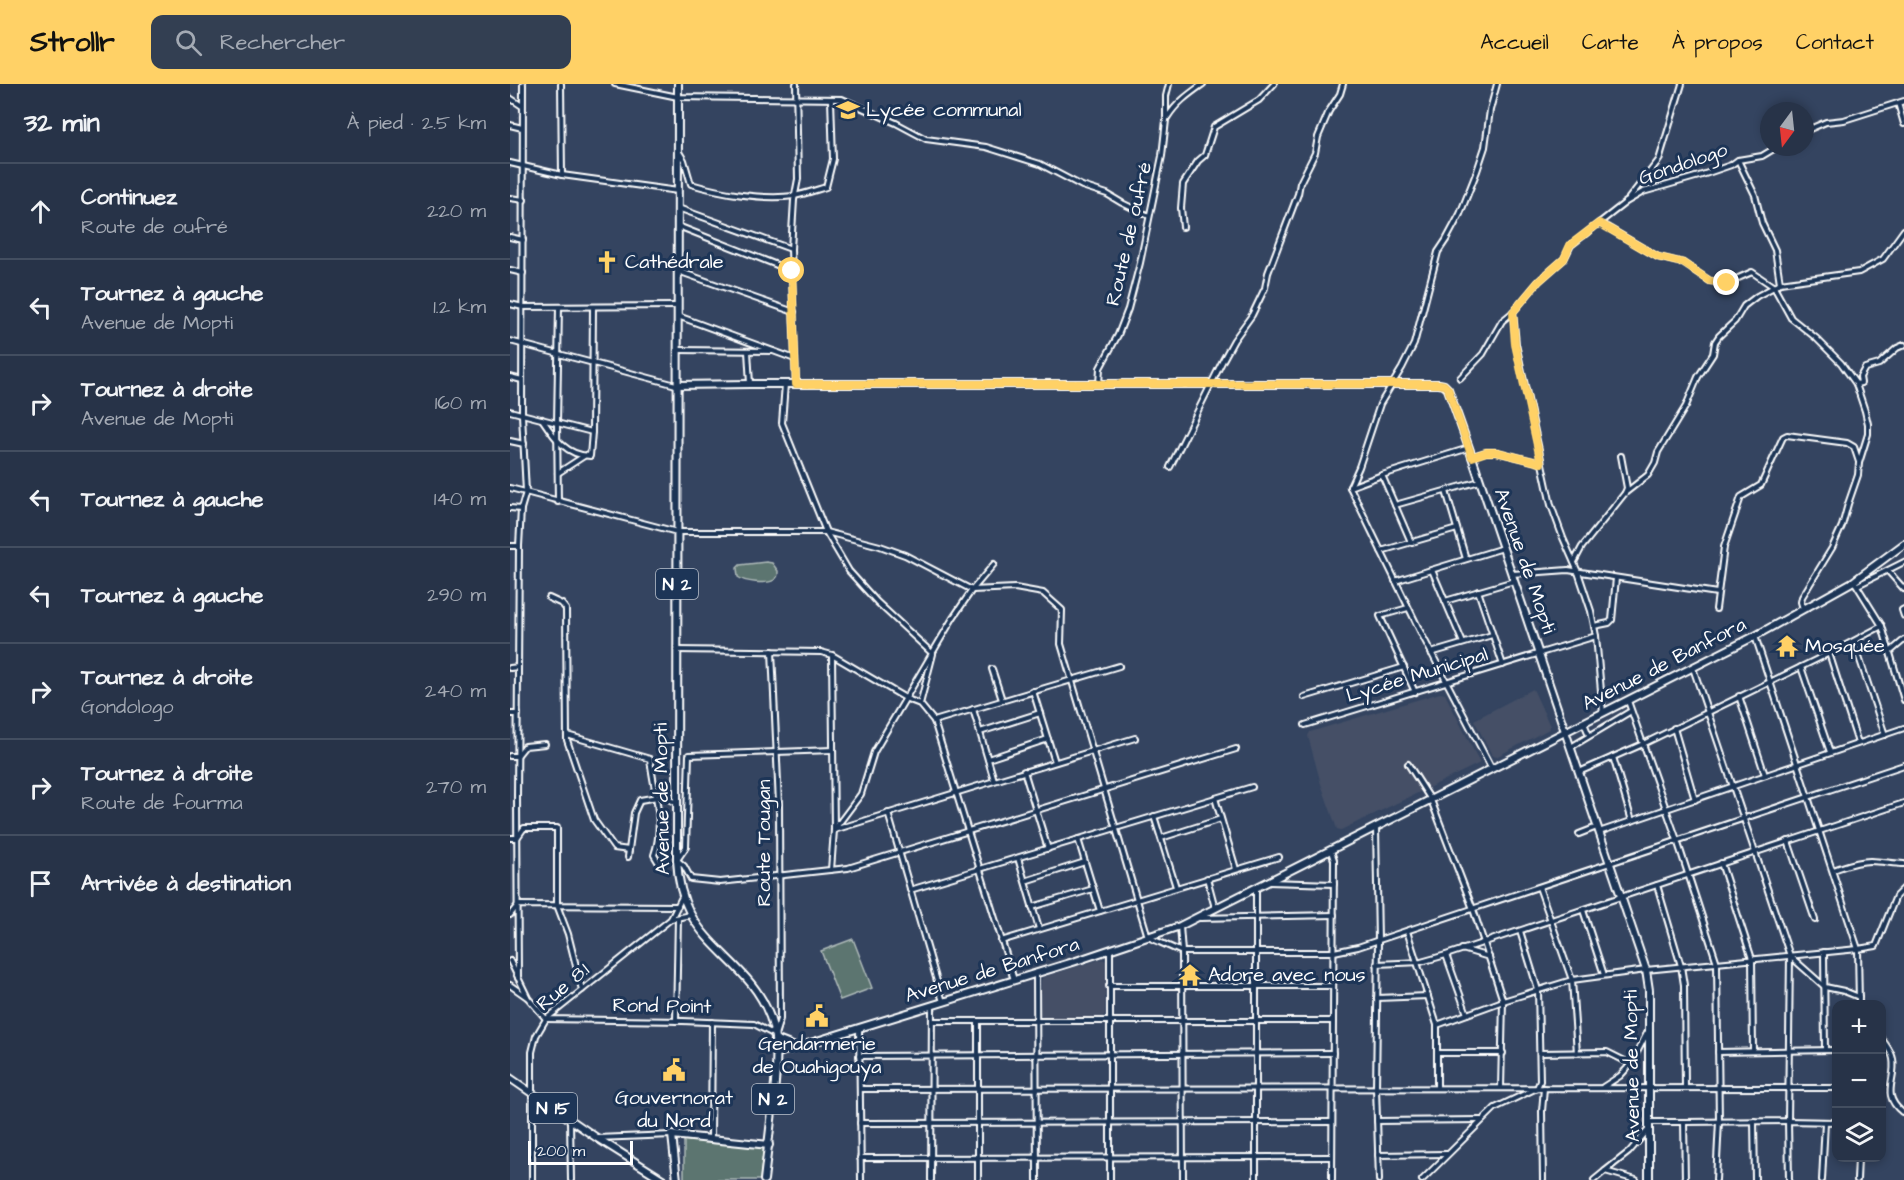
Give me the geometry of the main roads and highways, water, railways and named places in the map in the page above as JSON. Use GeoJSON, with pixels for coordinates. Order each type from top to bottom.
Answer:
{"type":"FeatureCollection","features":[{"type":"Feature","properties":{"kind":"main road","name":"Avenue de Mopti"},"geometry":{"type":"LineString","coordinates":[[678,84],[678,880],[691,915],[707,937],[751,983],[769,1015],[778,1053],[764,1180]]}},
{"type":"Feature","properties":{"kind":"main road","name":"Avenue de Mopti"},"geometry":{"type":"LineString","coordinates":[[677,385],[1444,385],[1448,389],[1469,448],[1646,970],[1649,990],[1649,1180]]}},
{"type":"Feature","properties":{"kind":"main road","name":"Avenue de Banfora"},"geometry":{"type":"LineString","coordinates":[[778,1053],[1180,926],[1628,701],[1856,583],[1904,544]]}},
{"type":"Feature","properties":{"kind":"main road"},"geometry":{"type":"LineString","coordinates":[[775,1037],[795,1047]]}},
{"type":"Feature","properties":{"kind":"main road","name":"N 15"},"geometry":{"type":"LineString","coordinates":[[510,1078],[663,1180]]}},
{"type":"Feature","properties":{"kind":"main road"},"geometry":{"type":"LineString","coordinates":[[677,1180],[672,1136],[768,1145]]}},
{"type":"Feature","properties":{"kind":"place","name":"Lycée communal"},"geometry":{"type":"Point","coordinates":[848,110]}},
{"type":"Feature","properties":{"kind":"place","name":"Cathédrale"},"geometry":{"type":"Point","coordinates":[607,262]}},
{"type":"Feature","properties":{"kind":"place","name":"Mosquée"},"geometry":{"type":"Point","coordinates":[1787,646]}},
{"type":"Feature","properties":{"kind":"place","name":"Adore avec nous"},"geometry":{"type":"Point","coordinates":[1190,975]}},
{"type":"Feature","properties":{"kind":"place","name":"Gendarmerie de Ouahigouya"},"geometry":{"type":"Point","coordinates":[817,1016]}},
{"type":"Feature","properties":{"kind":"place","name":"Gouvernorat du Nord"},"geometry":{"type":"Point","coordinates":[674,1070]}}]}
